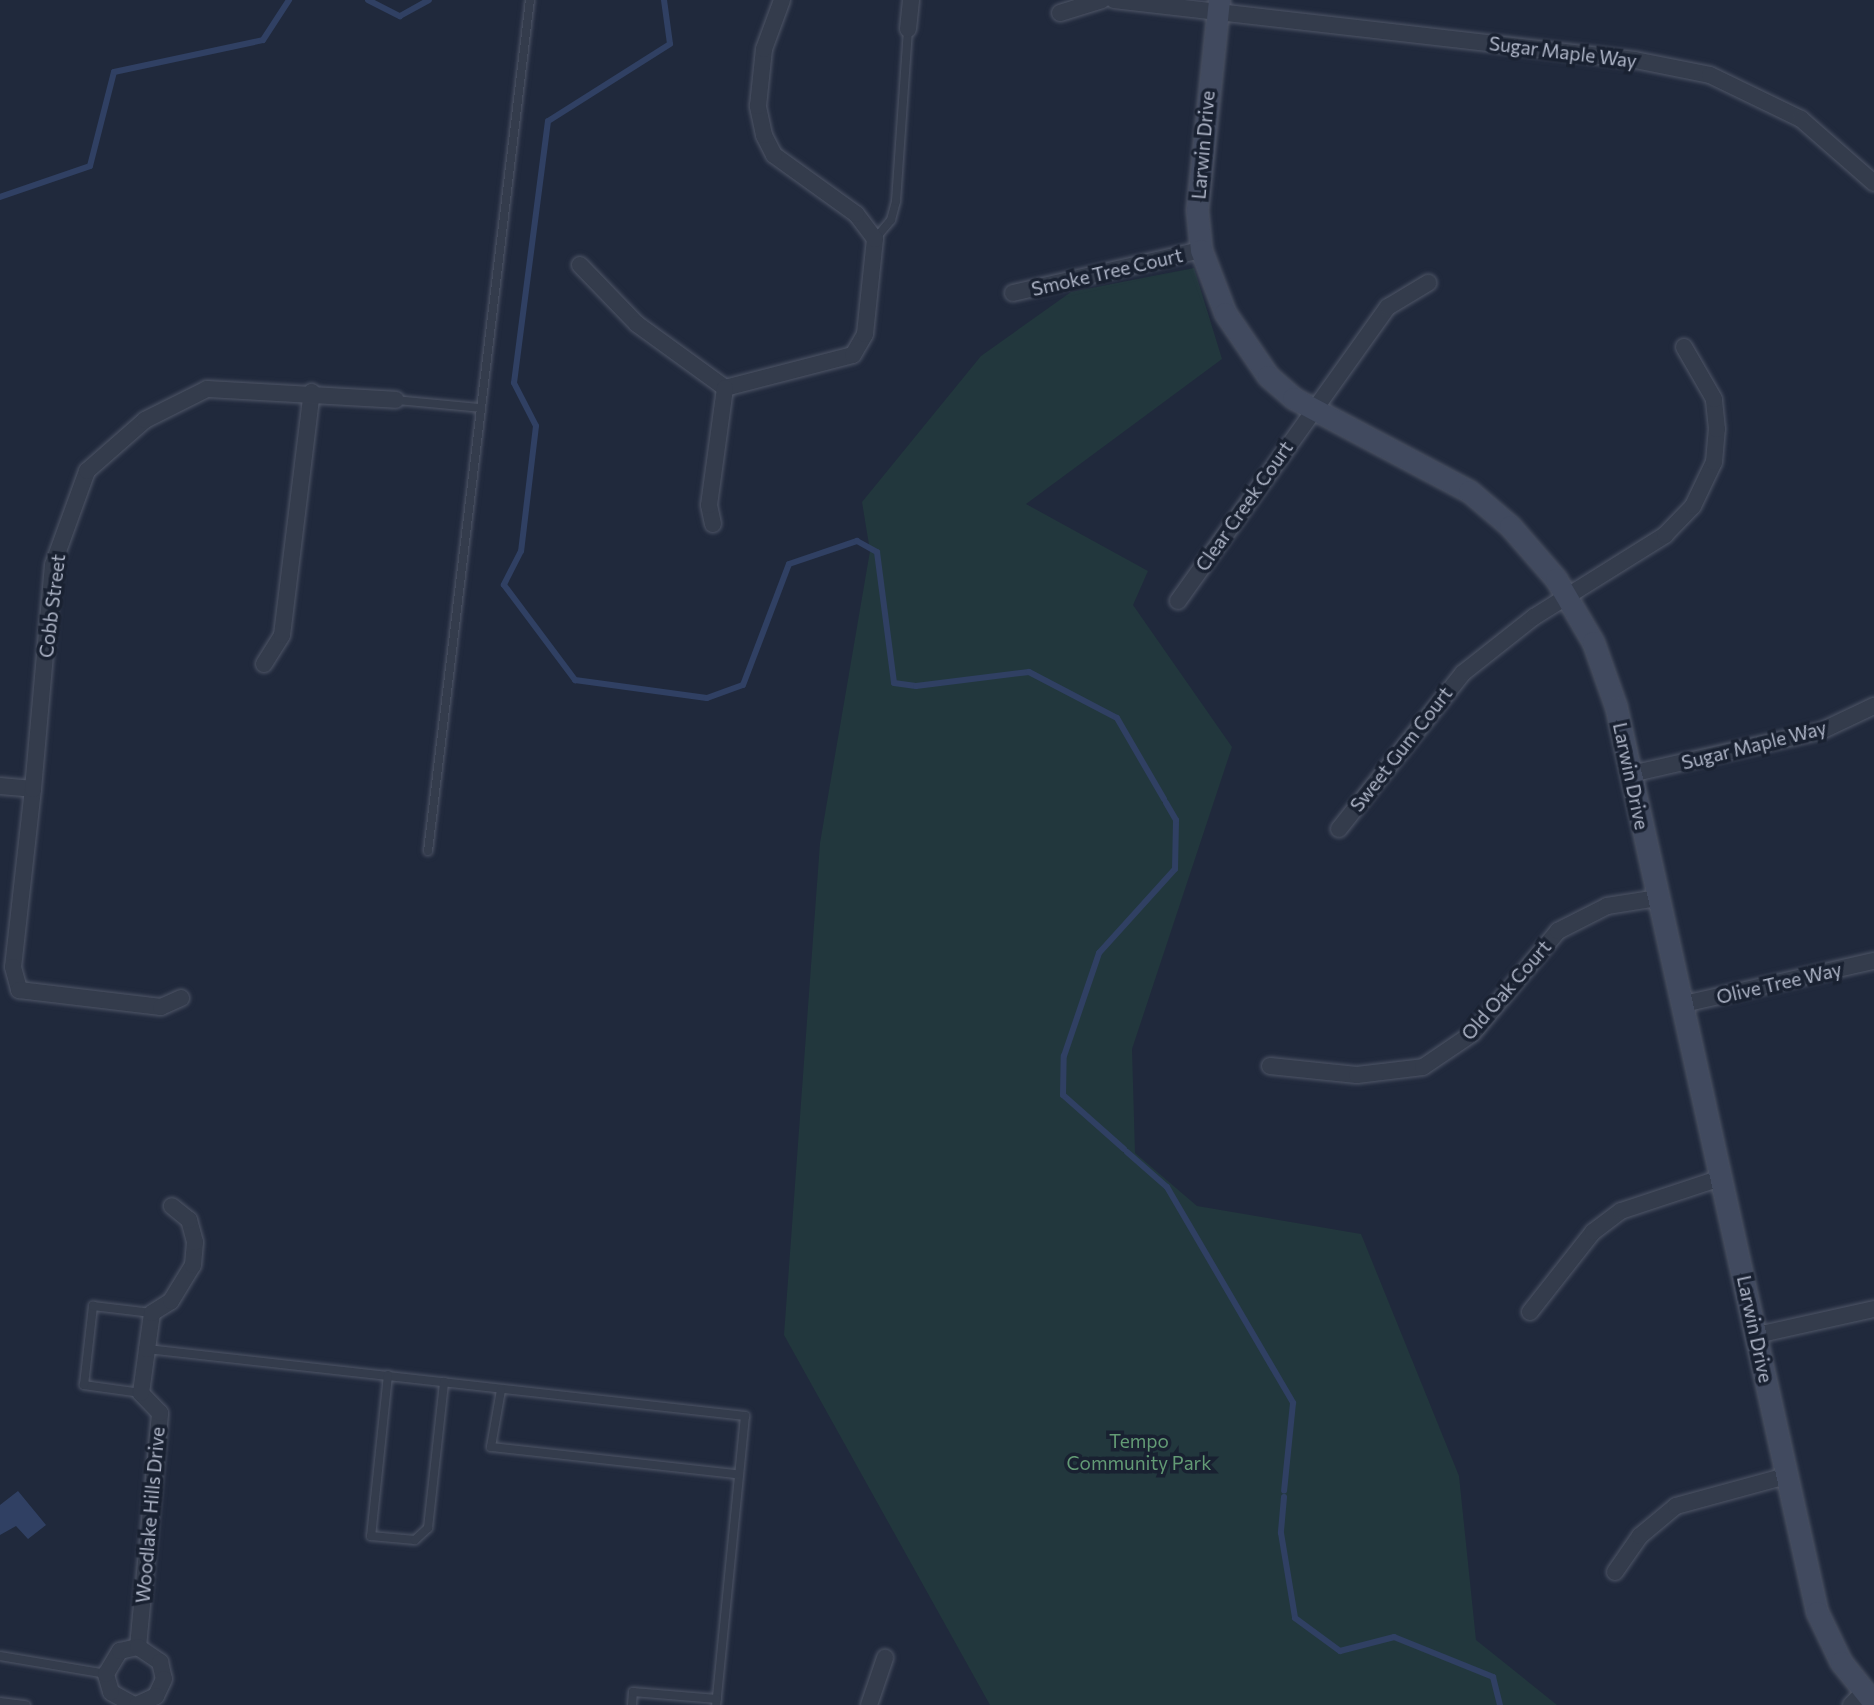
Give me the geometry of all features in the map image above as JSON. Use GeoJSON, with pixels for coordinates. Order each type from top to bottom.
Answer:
{"type":"FeatureCollection","features":[{"type":"Feature","properties":{"kind":"street"},"geometry":{"type":"LineString","coordinates":[[725,388],[853,355],[865,334],[875,239],[856,214],[774,155],[764,135],[758,107],[764,49],[782,0]]}},
{"type":"Feature","properties":{"kind":"street"},"geometry":{"type":"LineString","coordinates":[[908,29],[911,0]]}},
{"type":"Feature","properties":{"kind":"street"},"geometry":{"type":"LineString","coordinates":[[1060,13],[1102,0]]}},
{"type":"Feature","properties":{"kind":"street","name":"Sugar Maple Way"},"geometry":{"type":"LineString","coordinates":[[1114,0],[1218,6],[1634,60],[1710,75],[1801,119],[1874,183]]}},
{"type":"Feature","properties":{"kind":"street","name":"Larwin Drive"},"geometry":{"type":"LineString","coordinates":[[1218,6],[1198,173],[1201,250],[1225,313],[1268,376],[1310,411],[1469,491],[1539,556],[1568,597],[1602,668],[1631,774],[1684,1004],[1817,1612],[1862,1701]]}},
{"type":"Feature","properties":{"kind":"street","name":"Smoke Tree Court"},"geometry":{"type":"LineString","coordinates":[[1013,293],[1201,250]]}},
{"type":"Feature","properties":{"kind":"street"},"geometry":{"type":"LineString","coordinates":[[580,265],[637,324],[725,388]]}},
{"type":"Feature","properties":{"kind":"street","name":"Clear Creek Court"},"geometry":{"type":"LineString","coordinates":[[1178,601],[1310,411],[1388,307],[1427,283]]}},
{"type":"Feature","properties":{"kind":"street","name":"Sweet Gum Court"},"geometry":{"type":"LineString","coordinates":[[1339,829],[1442,694],[1493,647],[1665,535],[1702,493],[1714,462],[1714,398],[1684,347]]}},
{"type":"Feature","properties":{"kind":"street"},"geometry":{"type":"LineString","coordinates":[[713,524],[709,505],[725,388]]}},
{"type":"Feature","properties":{"kind":"street","name":"Cobb Street"},"geometry":{"type":"LineString","coordinates":[[181,998],[161,1007],[19,990],[13,967],[33,789],[53,565],[87,471],[145,419],[207,389],[312,392],[396,400]]}},
{"type":"Feature","properties":{"kind":"street"},"geometry":{"type":"LineString","coordinates":[[264,664],[282,635],[312,392]]}},
{"type":"Feature","properties":{"kind":"street","name":"Sugar Maple Way"},"geometry":{"type":"LineString","coordinates":[[1631,774],[1821,731],[1874,706]]}},
{"type":"Feature","properties":{"kind":"street"},"geometry":{"type":"LineString","coordinates":[[0,786],[33,789]]}},
{"type":"Feature","properties":{"kind":"street","name":"Old Oak Court"},"geometry":{"type":"LineString","coordinates":[[1269,1066],[1357,1075],[1423,1067],[1473,1033],[1558,931],[1607,906],[1658,898]]}},
{"type":"Feature","properties":{"kind":"street","name":"Olive Tree Way"},"geometry":{"type":"LineString","coordinates":[[1684,1004],[1874,961]]}},
{"type":"Feature","properties":{"kind":"street"},"geometry":{"type":"LineString","coordinates":[[1530,1312],[1593,1232],[1621,1211],[1721,1178]]}},
{"type":"Feature","properties":{"kind":"street"},"geometry":{"type":"LineString","coordinates":[[141,1393],[152,1313],[172,1301],[193,1265],[189,1220],[172,1206]]}},
{"type":"Feature","properties":{"kind":"street"},"geometry":{"type":"LineString","coordinates":[[1757,1335],[1874,1309]]}},
{"type":"Feature","properties":{"kind":"street","name":"Woodlake Hills Drive"},"geometry":{"type":"LineString","coordinates":[[138,1647],[160,1413],[141,1393]]}},
{"type":"Feature","properties":{"kind":"street"},"geometry":{"type":"LineString","coordinates":[[1615,1572],[1640,1536],[1676,1506],[1786,1476]]}},
{"type":"Feature","properties":{"kind":"street"},"geometry":{"type":"LineString","coordinates":[[138,1647],[160,1661],[164,1679],[158,1700],[135,1705],[111,1692],[106,1674],[120,1651],[138,1647]]}},
{"type":"Feature","properties":{"kind":"street"},"geometry":{"type":"LineString","coordinates":[[869,1705],[885,1658]]}},
{"type":"Feature","properties":{"kind":"lane"},"geometry":{"type":"LineString","coordinates":[[428,851],[530,0]]}},
{"type":"Feature","properties":{"kind":"lane"},"geometry":{"type":"LineString","coordinates":[[875,239],[891,220],[896,201],[908,29]]}},
{"type":"Feature","properties":{"kind":"lane"},"geometry":{"type":"LineString","coordinates":[[396,400],[481,408]]}},
{"type":"Feature","properties":{"kind":"lane"},"geometry":{"type":"LineString","coordinates":[[141,1393],[84,1385],[93,1306],[152,1313]]}},
{"type":"Feature","properties":{"kind":"lane"},"geometry":{"type":"LineString","coordinates":[[147,1349],[745,1416],[736,1474],[717,1702],[633,1692],[632,1705]]}},
{"type":"Feature","properties":{"kind":"lane"},"geometry":{"type":"LineString","coordinates":[[388,1375],[371,1536],[415,1540],[428,1528],[444,1382]]}},
{"type":"Feature","properties":{"kind":"lane"},"geometry":{"type":"LineString","coordinates":[[501,1390],[491,1447],[736,1474]]}},
{"type":"Feature","properties":{"kind":"lane"},"geometry":{"type":"LineString","coordinates":[[0,1656],[106,1674]]}},
{"type":"Feature","properties":{"kind":"lane"},"geometry":{"type":"LineString","coordinates":[[0,1702],[26,1705]]}},
{"type":"Feature","properties":{"kind":"green space","name":"Tempo Community Park"},"geometry":{"type":"Polygon","coordinates":[[[1194,268],[1222,359],[1026,504],[1148,571],[1133,605],[1232,747],[1132,1049],[1135,1153],[1197,1206],[1361,1234],[1459,1476],[1476,1640],[1557,1705],[990,1705],[784,1335],[820,843],[870,551],[862,502],[981,356],[1071,292],[1194,268]]]}},
{"type":"Feature","properties":{"kind":"water"},"geometry":{"type":"Polygon","coordinates":[[[18,1491],[46,1525],[28,1539],[16,1526],[0,1535],[0,1505],[18,1491]]]}},
{"type":"Feature","properties":{"kind":"waterway"},"geometry":{"type":"LineString","coordinates":[[0,197],[90,166],[114,72],[263,40],[289,0]]}},
{"type":"Feature","properties":{"kind":"waterway"},"geometry":{"type":"LineString","coordinates":[[368,0],[400,16],[429,0]]}},
{"type":"Feature","properties":{"kind":"waterway"},"geometry":{"type":"LineString","coordinates":[[664,0],[670,44],[548,121],[514,383],[536,426],[521,551],[504,585],[575,680],[707,698],[743,685],[789,564],[857,541],[877,552],[894,683],[916,686],[1029,672],[1117,718],[1164,799]]}},
{"type":"Feature","properties":{"kind":"waterway"},"geometry":{"type":"LineString","coordinates":[[1124,1149],[1063,1095],[1064,1056],[1099,953],[1175,869],[1176,820],[1166,803]]}},
{"type":"Feature","properties":{"kind":"waterway"},"geometry":{"type":"LineString","coordinates":[[1127,1152],[1167,1187],[1293,1403],[1284,1491]]}},
{"type":"Feature","properties":{"kind":"waterway"},"geometry":{"type":"LineString","coordinates":[[1284,1497],[1281,1533],[1295,1618],[1340,1651],[1394,1637],[1493,1677],[1500,1705]]}}]}
